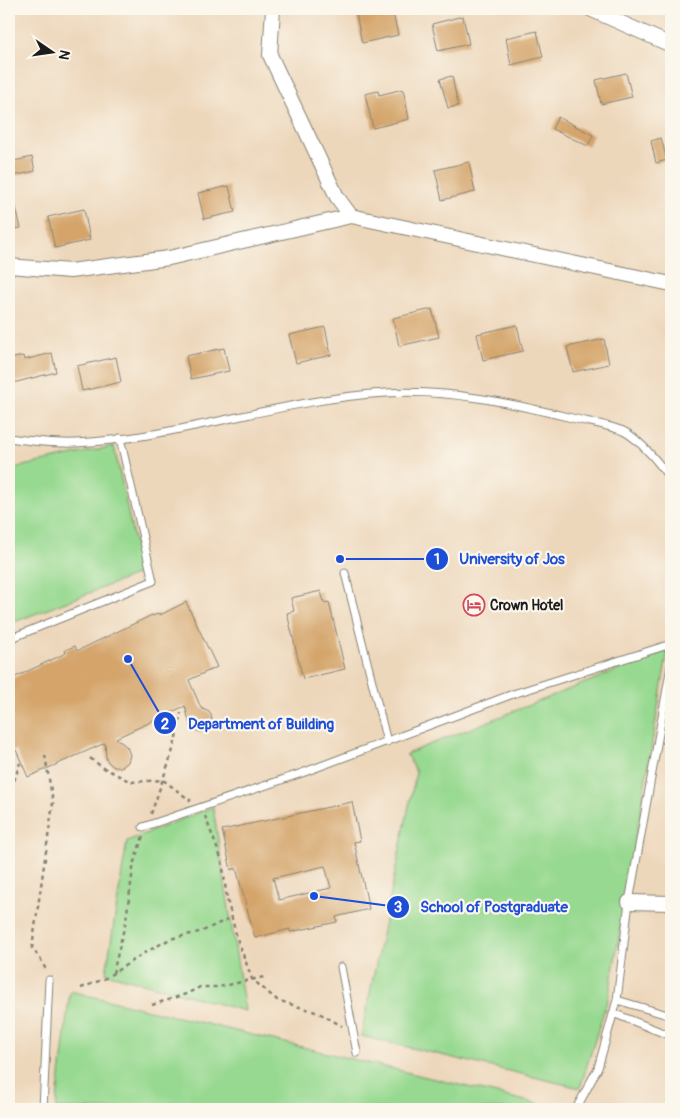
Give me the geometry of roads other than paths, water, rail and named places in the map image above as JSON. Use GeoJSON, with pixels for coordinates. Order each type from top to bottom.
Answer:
{"type":"FeatureCollection","features":[{"type":"Feature","properties":{"kind":"street"},"geometry":{"type":"LineString","coordinates":[[274,9],[270,55],[337,197],[351,216]]}},
{"type":"Feature","properties":{"kind":"street"},"geometry":{"type":"LineString","coordinates":[[590,9],[671,45]]}},
{"type":"Feature","properties":{"kind":"street"},"geometry":{"type":"LineString","coordinates":[[9,266],[70,271],[169,258],[351,216],[671,284]]}},
{"type":"Feature","properties":{"kind":"street"},"geometry":{"type":"LineString","coordinates":[[629,902],[671,903]]}},
{"type":"Feature","properties":{"kind":"lane"},"geometry":{"type":"LineString","coordinates":[[9,438],[76,443],[128,438],[351,396],[411,392],[457,395],[532,408],[624,431],[656,459],[671,483]]}},
{"type":"Feature","properties":{"kind":"lane"},"geometry":{"type":"LineString","coordinates":[[9,639],[154,581],[120,438]]}},
{"type":"Feature","properties":{"kind":"lane"},"geometry":{"type":"LineString","coordinates":[[345,574],[388,742]]}},
{"type":"Feature","properties":{"kind":"lane"},"geometry":{"type":"LineString","coordinates":[[145,826],[388,742],[513,694],[671,644]]}},
{"type":"Feature","properties":{"kind":"lane"},"geometry":{"type":"LineString","coordinates":[[576,1109],[598,1068],[617,1000],[629,902],[671,666]]}},
{"type":"Feature","properties":{"kind":"lane"},"geometry":{"type":"LineString","coordinates":[[340,967],[357,1053]]}},
{"type":"Feature","properties":{"kind":"lane"},"geometry":{"type":"LineString","coordinates":[[43,1109],[49,980]]}},
{"type":"Feature","properties":{"kind":"lane"},"geometry":{"type":"LineString","coordinates":[[617,1000],[671,1016]]}},
{"type":"Feature","properties":{"kind":"lane"},"geometry":{"type":"LineString","coordinates":[[613,1013],[671,1036]]}},
{"type":"Feature","properties":{"kind":"place","name":"University of Jos"},"geometry":{"type":"Point","coordinates":[340,559]}},
{"type":"Feature","properties":{"kind":"place","name":"Crown Hotel"},"geometry":{"type":"Point","coordinates":[474,605]}},
{"type":"Feature","properties":{"kind":"place","name":"Department of Building"},"geometry":{"type":"Point","coordinates":[128,659]}},
{"type":"Feature","properties":{"kind":"place","name":"School of Postgraduate"},"geometry":{"type":"Point","coordinates":[314,896]}}]}
